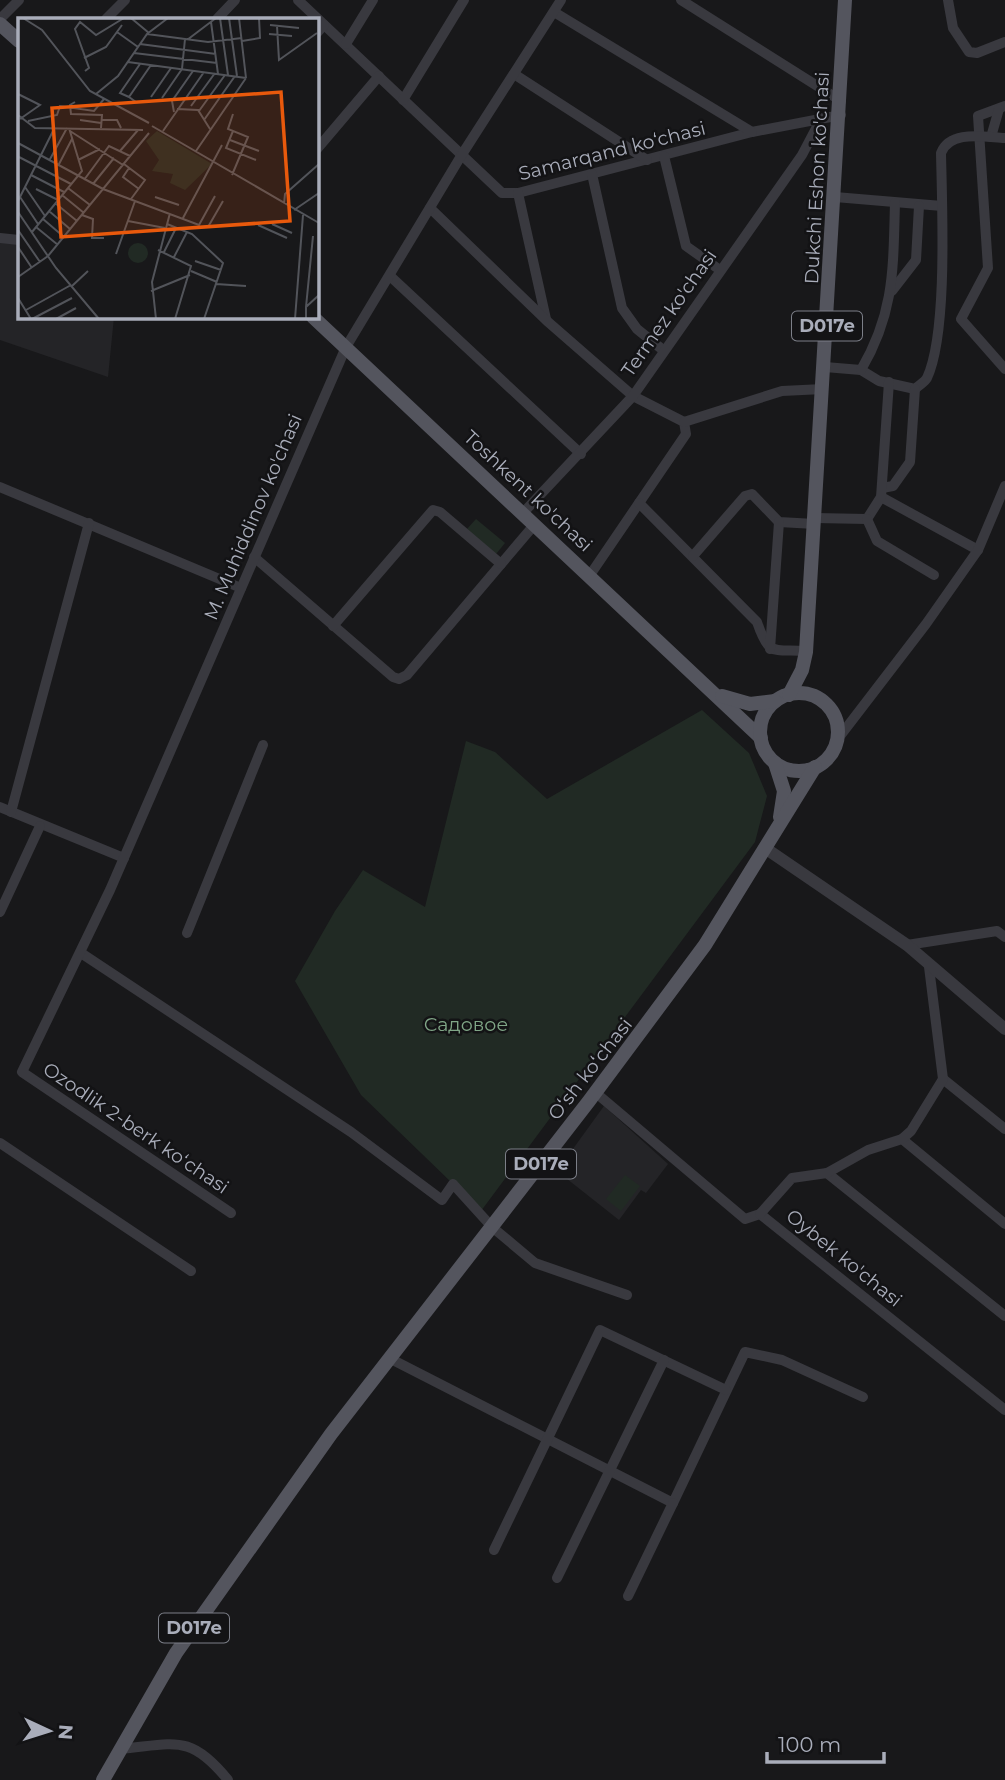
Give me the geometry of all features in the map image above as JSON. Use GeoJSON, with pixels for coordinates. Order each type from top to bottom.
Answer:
{"type":"FeatureCollection","features":[{"type":"Feature","properties":{"kind":"main road","name":"Dukchi Eshon ko'chasi"},"geometry":{"type":"LineString","coordinates":[[806,651],[841,108],[845,0]]}},
{"type":"Feature","properties":{"kind":"main road"},"geometry":{"type":"LineString","coordinates":[[0,24],[18,40]]}},
{"type":"Feature","properties":{"kind":"main road","name":"Toshkent ko'chasi"},"geometry":{"type":"LineString","coordinates":[[314,318],[761,738]]}},
{"type":"Feature","properties":{"kind":"main road","name":"D017e"},"geometry":{"type":"LineString","coordinates":[[789,695],[802,670],[806,651]]}},
{"type":"Feature","properties":{"kind":"main road","name":"D017e"},"geometry":{"type":"LineString","coordinates":[[774,835],[816,767],[825,761],[837,740],[834,716],[819,699],[809,674],[806,651]]}},
{"type":"Feature","properties":{"kind":"main road"},"geometry":{"type":"LineString","coordinates":[[717,694],[750,704],[775,701],[799,693],[819,699]]}},
{"type":"Feature","properties":{"kind":"main road"},"geometry":{"type":"LineString","coordinates":[[761,738],[763,718],[775,701]]}},
{"type":"Feature","properties":{"kind":"main road","name":"D017e"},"geometry":{"type":"LineString","coordinates":[[761,738],[775,763],[784,791],[783,808],[774,835]]}},
{"type":"Feature","properties":{"kind":"main road"},"geometry":{"type":"LineString","coordinates":[[775,763],[795,771],[816,767]]}},
{"type":"Feature","properties":{"kind":"main road","name":"Oʻsh koʻchasi"},"geometry":{"type":"LineString","coordinates":[[120,1749],[176,1653],[295,1483],[596,1093],[705,946],[774,835]]}},
{"type":"Feature","properties":{"kind":"main road","name":"D017e"},"geometry":{"type":"LineString","coordinates":[[103,1780],[120,1749]]}},
{"type":"Feature","properties":{"kind":"street"},"geometry":{"type":"LineString","coordinates":[[0,19],[19,0]]}},
{"type":"Feature","properties":{"kind":"street"},"geometry":{"type":"LineString","coordinates":[[107,18],[125,0]]}},
{"type":"Feature","properties":{"kind":"street"},"geometry":{"type":"LineString","coordinates":[[218,18],[235,0]]}},
{"type":"Feature","properties":{"kind":"street","name":"Samarqand ko‘chasi"},"geometry":{"type":"LineString","coordinates":[[298,0],[312,18]]}},
{"type":"Feature","properties":{"kind":"street"},"geometry":{"type":"LineString","coordinates":[[346,44],[373,0]]}},
{"type":"Feature","properties":{"kind":"street"},"geometry":{"type":"LineString","coordinates":[[403,100],[464,0]]}},
{"type":"Feature","properties":{"kind":"street","name":"M. Muhiddinov ko'chasi"},"geometry":{"type":"LineString","coordinates":[[22,1072],[124,858],[346,347],[461,156],[561,0]]}},
{"type":"Feature","properties":{"kind":"street"},"geometry":{"type":"LineString","coordinates":[[681,0],[841,108]]}},
{"type":"Feature","properties":{"kind":"street"},"geometry":{"type":"LineString","coordinates":[[948,0],[953,28],[969,52],[977,53],[1005,42]]}},
{"type":"Feature","properties":{"kind":"street"},"geometry":{"type":"LineString","coordinates":[[554,12],[752,132]]}},
{"type":"Feature","properties":{"kind":"street","name":"Samarqand ko‘chasi"},"geometry":{"type":"LineString","coordinates":[[320,29],[346,44],[502,193],[518,193],[752,132],[822,117],[841,108]]}},
{"type":"Feature","properties":{"kind":"street"},"geometry":{"type":"LineString","coordinates":[[514,74],[647,160]]}},
{"type":"Feature","properties":{"kind":"street"},"geometry":{"type":"LineString","coordinates":[[318,148],[379,76]]}},
{"type":"Feature","properties":{"kind":"street"},"geometry":{"type":"LineString","coordinates":[[991,137],[1002,108]]}},
{"type":"Feature","properties":{"kind":"street"},"geometry":{"type":"LineString","coordinates":[[1002,108],[979,115],[978,138],[988,268],[961,322],[1005,369]]}},
{"type":"Feature","properties":{"kind":"street","name":"Termez ko'chasi"},"geometry":{"type":"LineString","coordinates":[[523,513],[634,396],[663,350],[802,155],[822,117]]}},
{"type":"Feature","properties":{"kind":"street"},"geometry":{"type":"LineString","coordinates":[[825,368],[861,370],[879,382],[915,388],[926,380],[937,338],[942,206],[941,153],[944,144],[952,138],[1005,138]]}},
{"type":"Feature","properties":{"kind":"street"},"geometry":{"type":"LineString","coordinates":[[664,156],[686,246],[720,270]]}},
{"type":"Feature","properties":{"kind":"street"},"geometry":{"type":"LineString","coordinates":[[592,174],[622,308],[636,329],[663,350]]}},
{"type":"Feature","properties":{"kind":"street"},"geometry":{"type":"LineString","coordinates":[[518,193],[547,321]]}},
{"type":"Feature","properties":{"kind":"street"},"geometry":{"type":"LineString","coordinates":[[835,197],[942,206]]}},
{"type":"Feature","properties":{"kind":"street"},"geometry":{"type":"LineString","coordinates":[[861,370],[877,343],[892,292],[895,203]]}},
{"type":"Feature","properties":{"kind":"street"},"geometry":{"type":"LineString","coordinates":[[892,292],[916,260],[919,206]]}},
{"type":"Feature","properties":{"kind":"street"},"geometry":{"type":"LineString","coordinates":[[430,208],[547,321],[634,396],[684,422],[782,391],[823,389]]}},
{"type":"Feature","properties":{"kind":"street"},"geometry":{"type":"LineString","coordinates":[[0,238],[18,240]]}},
{"type":"Feature","properties":{"kind":"street"},"geometry":{"type":"LineString","coordinates":[[390,276],[581,454]]}},
{"type":"Feature","properties":{"kind":"street"},"geometry":{"type":"LineString","coordinates":[[867,519],[881,493],[889,382]]}},
{"type":"Feature","properties":{"kind":"street"},"geometry":{"type":"LineString","coordinates":[[881,493],[893,486],[910,462],[915,388]]}},
{"type":"Feature","properties":{"kind":"street"},"geometry":{"type":"LineString","coordinates":[[590,575],[686,434],[684,422]]}},
{"type":"Feature","properties":{"kind":"street"},"geometry":{"type":"LineString","coordinates":[[0,486],[241,588]]}},
{"type":"Feature","properties":{"kind":"street"},"geometry":{"type":"LineString","coordinates":[[837,740],[926,624],[978,550],[1005,486]]}},
{"type":"Feature","properties":{"kind":"street"},"geometry":{"type":"LineString","coordinates":[[881,493],[978,550]]}},
{"type":"Feature","properties":{"kind":"street"},"geometry":{"type":"LineString","coordinates":[[694,556],[744,496],[752,494],[779,522],[867,519]]}},
{"type":"Feature","properties":{"kind":"street"},"geometry":{"type":"LineString","coordinates":[[639,503],[757,622],[765,645],[770,649],[806,651]]}},
{"type":"Feature","properties":{"kind":"street"},"geometry":{"type":"LineString","coordinates":[[333,626],[433,510],[440,512],[501,564]]}},
{"type":"Feature","properties":{"kind":"street"},"geometry":{"type":"LineString","coordinates":[[867,519],[877,541],[934,575]]}},
{"type":"Feature","properties":{"kind":"street"},"geometry":{"type":"LineString","coordinates":[[770,649],[779,522]]}},
{"type":"Feature","properties":{"kind":"street"},"geometry":{"type":"LineString","coordinates":[[11,812],[89,523]]}},
{"type":"Feature","properties":{"kind":"street"},"geometry":{"type":"LineString","coordinates":[[254,557],[393,677],[402,678],[536,524]]}},
{"type":"Feature","properties":{"kind":"street"},"geometry":{"type":"LineString","coordinates":[[187,933],[263,745]]}},
{"type":"Feature","properties":{"kind":"street"},"geometry":{"type":"LineString","coordinates":[[0,807],[40,826],[124,858]]}},
{"type":"Feature","properties":{"kind":"street"},"geometry":{"type":"LineString","coordinates":[[0,912],[4,891],[40,826]]}},
{"type":"Feature","properties":{"kind":"street"},"geometry":{"type":"LineString","coordinates":[[765,848],[907,945],[929,967],[1005,1029]]}},
{"type":"Feature","properties":{"kind":"street"},"geometry":{"type":"LineString","coordinates":[[907,945],[997,931],[1005,937]]}},
{"type":"Feature","properties":{"kind":"street"},"geometry":{"type":"LineString","coordinates":[[81,953],[339,1124],[442,1200],[453,1184],[492,1227],[535,1263],[627,1295]]}},
{"type":"Feature","properties":{"kind":"street"},"geometry":{"type":"LineString","coordinates":[[760,1214],[792,1178],[827,1172],[868,1150],[902,1139],[911,1131],[943,1079],[929,967]]}},
{"type":"Feature","properties":{"kind":"street","name":"Ozodlik 2-berk koʻchasi"},"geometry":{"type":"LineString","coordinates":[[22,1072],[231,1213]]}},
{"type":"Feature","properties":{"kind":"street"},"geometry":{"type":"LineString","coordinates":[[943,1079],[1005,1129]]}},
{"type":"Feature","properties":{"kind":"street","name":"Oybek ko'chasi"},"geometry":{"type":"LineString","coordinates":[[596,1093],[745,1219],[760,1214],[1005,1410]]}},
{"type":"Feature","properties":{"kind":"street"},"geometry":{"type":"LineString","coordinates":[[902,1139],[1005,1224]]}},
{"type":"Feature","properties":{"kind":"street"},"geometry":{"type":"LineString","coordinates":[[0,1143],[191,1271]]}},
{"type":"Feature","properties":{"kind":"street"},"geometry":{"type":"LineString","coordinates":[[827,1172],[1005,1316]]}},
{"type":"Feature","properties":{"kind":"street"},"geometry":{"type":"LineString","coordinates":[[494,1550],[600,1329],[726,1390]]}},
{"type":"Feature","properties":{"kind":"street"},"geometry":{"type":"LineString","coordinates":[[628,1596],[743,1353],[782,1360],[863,1397]]}},
{"type":"Feature","properties":{"kind":"street"},"geometry":{"type":"LineString","coordinates":[[389,1358],[673,1503]]}},
{"type":"Feature","properties":{"kind":"street"},"geometry":{"type":"LineString","coordinates":[[557,1578],[664,1360]]}},
{"type":"Feature","properties":{"kind":"street"},"geometry":{"type":"LineString","coordinates":[[120,1749],[170,1744],[190,1746],[203,1752],[228,1780]]}},
{"type":"Feature","properties":{"kind":"shaded area"},"geometry":{"type":"Polygon","coordinates":[[[0,241],[18,243],[18,318],[114,318],[108,377],[0,340],[0,241]]]}},
{"type":"Feature","properties":{"kind":"shaded area"},"geometry":{"type":"Polygon","coordinates":[[[604,1106],[668,1164],[646,1193],[641,1190],[619,1220],[557,1171],[604,1106]]]}},
{"type":"Feature","properties":{"kind":"green space"},"geometry":{"type":"Polygon","coordinates":[[[476,519],[505,543],[496,554],[467,529],[476,519]]]}},
{"type":"Feature","properties":{"kind":"green space","name":"Садовое"},"geometry":{"type":"Polygon","coordinates":[[[702,710],[749,753],[767,796],[755,842],[481,1211],[361,1095],[295,981],[335,911],[363,870],[425,907],[466,741],[495,752],[547,799],[702,710]]]}},
{"type":"Feature","properties":{"kind":"green space"},"geometry":{"type":"Polygon","coordinates":[[[625,1175],[640,1186],[621,1211],[606,1199],[625,1175]]]}}]}
